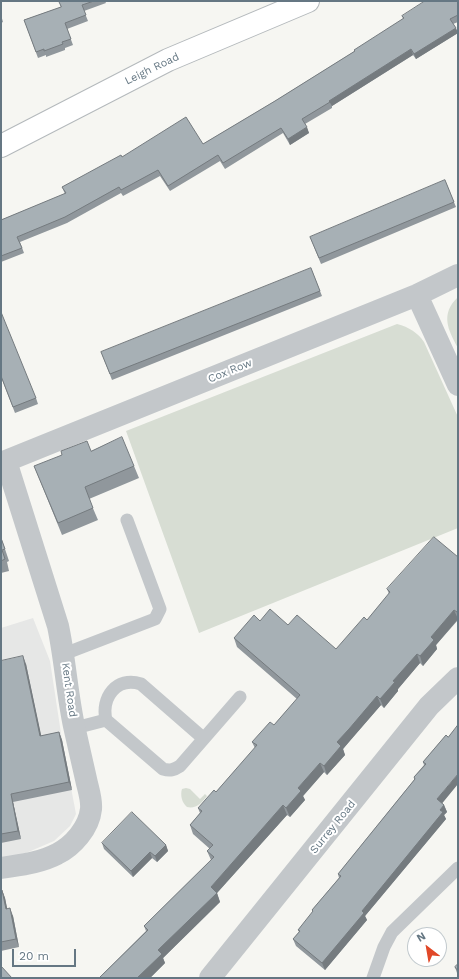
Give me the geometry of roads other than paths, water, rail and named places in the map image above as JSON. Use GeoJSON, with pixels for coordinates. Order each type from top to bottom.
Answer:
{"type":"FeatureCollection","features":[{"type":"Feature","properties":{"kind":"main road","name":"Leigh Road"},"geometry":{"type":"LineString","coordinates":[[1,146],[168,60],[298,3]]}},
{"type":"Feature","properties":{"kind":"street","name":"Cox Row"},"geometry":{"type":"LineString","coordinates":[[3,462],[417,295],[458,275]]}},
{"type":"Feature","properties":{"kind":"street"},"geometry":{"type":"LineString","coordinates":[[417,295],[458,385]]}},
{"type":"Feature","properties":{"kind":"street","name":"Kent Road"},"geometry":{"type":"LineString","coordinates":[[1,868],[44,859],[57,854],[73,842],[85,826],[90,814],[90,800],[68,697],[64,654],[58,626],[3,462]]}},
{"type":"Feature","properties":{"kind":"street","name":"Surrey Road"},"geometry":{"type":"LineString","coordinates":[[210,978],[429,706],[458,678]]}},
{"type":"Feature","properties":{"kind":"lane"},"geometry":{"type":"LineString","coordinates":[[64,654],[155,619],[160,609],[127,520]]}},
{"type":"Feature","properties":{"kind":"lane"},"geometry":{"type":"LineString","coordinates":[[203,738],[141,684],[133,681],[126,682],[115,688],[110,694],[105,710],[106,720],[162,769],[168,770],[174,770],[180,766],[240,697]]}},
{"type":"Feature","properties":{"kind":"lane"},"geometry":{"type":"LineString","coordinates":[[75,728],[106,720]]}},
{"type":"Feature","properties":{"kind":"lane"},"geometry":{"type":"LineString","coordinates":[[373,978],[384,947],[392,932],[458,868]]}}]}
